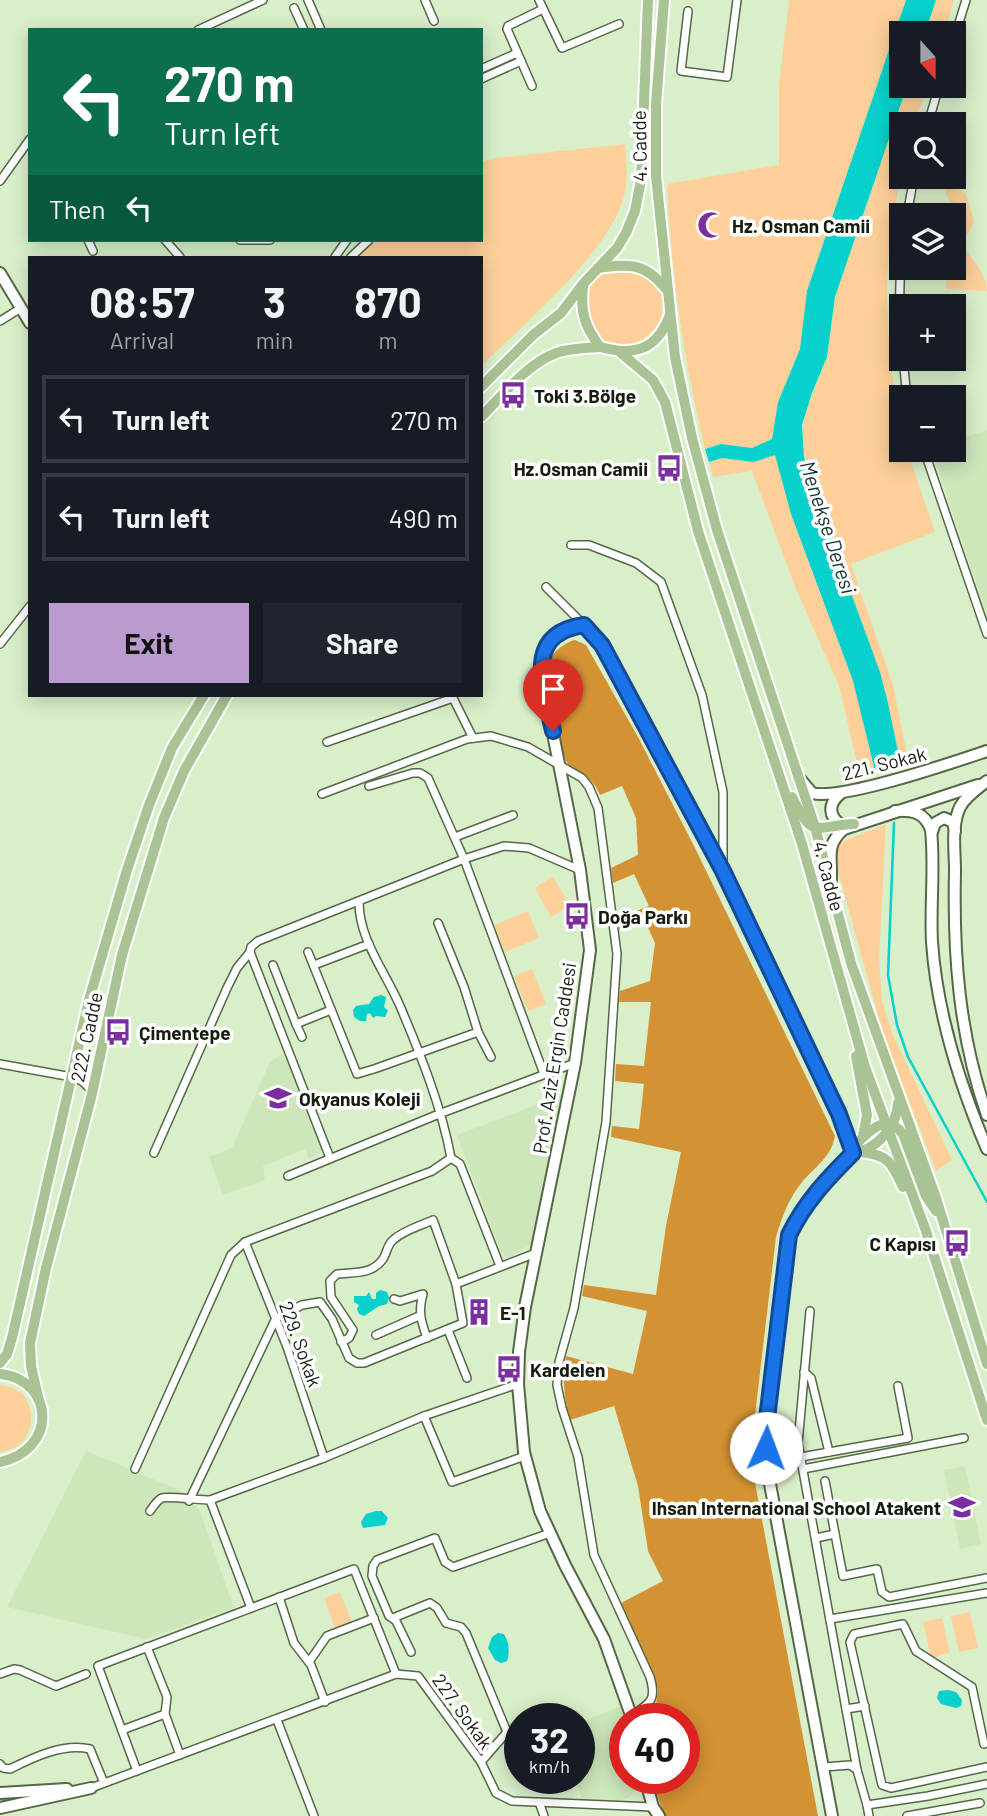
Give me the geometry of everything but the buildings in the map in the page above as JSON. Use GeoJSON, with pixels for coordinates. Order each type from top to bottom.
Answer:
{"type":"FeatureCollection","features":[{"type":"Feature","properties":{"kind":"main road","name":"4. Cadde"},"geometry":{"type":"LineString","coordinates":[[598,268],[617,248],[626,233],[635,211],[641,180],[648,0]]}},
{"type":"Feature","properties":{"kind":"main road","name":"4. Cadde"},"geometry":{"type":"LineString","coordinates":[[664,0],[656,103],[656,176],[667,292]]}},
{"type":"Feature","properties":{"kind":"main road"},"geometry":{"type":"LineString","coordinates":[[483,385],[533,335],[561,313],[598,268],[631,265],[645,269],[657,277],[667,292],[670,314],[664,328],[655,340],[642,349],[621,353],[600,347],[558,352],[544,359],[513,384],[483,415]]}},
{"type":"Feature","properties":{"kind":"main road"},"geometry":{"type":"LineString","coordinates":[[583,284],[583,319],[600,347]]}},
{"type":"Feature","properties":{"kind":"main road","name":"4. Cadde"},"geometry":{"type":"LineString","coordinates":[[670,314],[677,370],[717,530],[815,827],[851,963],[941,1216],[987,1364]]}},
{"type":"Feature","properties":{"kind":"main road","name":"4. Cadde"},"geometry":{"type":"LineString","coordinates":[[621,353],[653,380],[665,402],[698,531],[802,844],[849,1015],[987,1420]]}},
{"type":"Feature","properties":{"kind":"main road","name":"222. Cadde"},"geometry":{"type":"LineString","coordinates":[[0,1363],[12,1338],[89,1000],[149,806],[172,748],[203,697]]}},
{"type":"Feature","properties":{"kind":"main road","name":"222. Cadde"},"geometry":{"type":"LineString","coordinates":[[13,1459],[26,1452],[41,1429],[42,1415],[31,1366],[30,1343],[46,1268],[92,1091],[122,955],[164,818],[184,771],[227,697]]}},
{"type":"Feature","properties":{"kind":"main road"},"geometry":{"type":"LineString","coordinates":[[778,770],[803,819],[815,827],[855,824]]}},
{"type":"Feature","properties":{"kind":"main road"},"geometry":{"type":"LineString","coordinates":[[849,1015],[867,1115],[863,1137]]}},
{"type":"Feature","properties":{"kind":"main road"},"geometry":{"type":"LineString","coordinates":[[857,1153],[889,1126],[898,1113],[898,1097]]}},
{"type":"Feature","properties":{"kind":"main road"},"geometry":{"type":"LineString","coordinates":[[857,1153],[855,1145],[863,1137],[889,1126]]}},
{"type":"Feature","properties":{"kind":"main road"},"geometry":{"type":"LineString","coordinates":[[889,1126],[903,1134],[926,1196],[941,1216]]}},
{"type":"Feature","properties":{"kind":"main road"},"geometry":{"type":"LineString","coordinates":[[857,1153],[877,1154],[890,1162],[920,1217]]}},
{"type":"Feature","properties":{"kind":"main road"},"geometry":{"type":"LineString","coordinates":[[0,1374],[22,1381],[39,1401]]}},
{"type":"Feature","properties":{"kind":"main road"},"geometry":{"type":"LineString","coordinates":[[0,1462],[13,1459]]}},
{"type":"Feature","properties":{"kind":"main road"},"geometry":{"type":"LineString","coordinates":[[0,1471],[13,1459]]}},
{"type":"Feature","properties":{"kind":"street"},"geometry":{"type":"LineString","coordinates":[[202,28],[263,0]]}},
{"type":"Feature","properties":{"kind":"street"},"geometry":{"type":"LineString","coordinates":[[308,0],[320,28]]}},
{"type":"Feature","properties":{"kind":"street"},"geometry":{"type":"LineString","coordinates":[[425,0],[434,21]]}},
{"type":"Feature","properties":{"kind":"street"},"geometry":{"type":"LineString","coordinates":[[539,0],[562,48],[619,24]]}},
{"type":"Feature","properties":{"kind":"street"},"geometry":{"type":"LineString","coordinates":[[688,11],[681,71],[727,77],[737,0]]}},
{"type":"Feature","properties":{"kind":"street"},"geometry":{"type":"LineString","coordinates":[[960,21],[966,0]]}},
{"type":"Feature","properties":{"kind":"street"},"geometry":{"type":"LineString","coordinates":[[294,8],[303,28]]}},
{"type":"Feature","properties":{"kind":"street"},"geometry":{"type":"LineString","coordinates":[[532,86],[507,29],[543,9]]}},
{"type":"Feature","properties":{"kind":"street"},"geometry":{"type":"LineString","coordinates":[[483,68],[519,57]]}},
{"type":"Feature","properties":{"kind":"street"},"geometry":{"type":"LineString","coordinates":[[483,78],[519,57]]}},
{"type":"Feature","properties":{"kind":"street"},"geometry":{"type":"LineString","coordinates":[[0,181],[28,142]]}},
{"type":"Feature","properties":{"kind":"street"},"geometry":{"type":"LineString","coordinates":[[89,242],[93,251]]}},
{"type":"Feature","properties":{"kind":"street"},"geometry":{"type":"LineString","coordinates":[[167,242],[179,256]]}},
{"type":"Feature","properties":{"kind":"street"},"geometry":{"type":"LineString","coordinates":[[352,256],[367,242]]}},
{"type":"Feature","properties":{"kind":"street"},"geometry":{"type":"LineString","coordinates":[[0,274],[28,320]]}},
{"type":"Feature","properties":{"kind":"street"},"geometry":{"type":"LineString","coordinates":[[0,321],[21,308]]}},
{"type":"Feature","properties":{"kind":"street"},"geometry":{"type":"LineString","coordinates":[[928,462],[987,634]]}},
{"type":"Feature","properties":{"kind":"street"},"geometry":{"type":"LineString","coordinates":[[571,545],[589,545],[636,563],[661,582],[702,695],[723,792],[723,871]]}},
{"type":"Feature","properties":{"kind":"street"},"geometry":{"type":"LineString","coordinates":[[546,587],[602,645],[723,871],[857,1153],[813,1194],[789,1235],[766,1427],[767,1468],[832,1816]]}},
{"type":"Feature","properties":{"kind":"street"},"geometry":{"type":"LineString","coordinates":[[0,644],[28,609]]}},
{"type":"Feature","properties":{"kind":"street","name":"Prof. Aziz Ergin Caddesi"},"geometry":{"type":"LineString","coordinates":[[584,625],[560,632],[547,643],[540,668],[580,870],[590,950],[575,1063],[525,1307],[518,1384],[525,1457],[540,1511],[604,1639],[626,1703]]}},
{"type":"Feature","properties":{"kind":"street"},"geometry":{"type":"LineString","coordinates":[[327,742],[453,698],[473,738]]}},
{"type":"Feature","properties":{"kind":"street"},"geometry":{"type":"LineString","coordinates":[[322,794],[473,738],[491,736],[528,747],[582,778],[598,808],[617,954],[607,1122],[574,1308],[559,1362],[557,1385],[578,1457],[594,1555],[650,1677],[654,1692],[649,1703]]}},
{"type":"Feature","properties":{"kind":"street","name":"221. Sokak"},"geometry":{"type":"LineString","coordinates":[[797,774],[812,793],[830,795],[930,770],[987,751]]}},
{"type":"Feature","properties":{"kind":"street"},"geometry":{"type":"LineString","coordinates":[[369,786],[413,773],[424,775],[433,787],[464,859],[544,1074]]}},
{"type":"Feature","properties":{"kind":"street"},"geometry":{"type":"LineString","coordinates":[[831,883],[830,849],[834,839],[844,829],[987,781]]}},
{"type":"Feature","properties":{"kind":"street"},"geometry":{"type":"LineString","coordinates":[[987,781],[965,800],[957,817],[954,931],[958,997],[969,1054],[987,1115]]}},
{"type":"Feature","properties":{"kind":"street"},"geometry":{"type":"LineString","coordinates":[[842,792],[833,800],[830,809],[834,820],[842,825]]}},
{"type":"Feature","properties":{"kind":"street"},"geometry":{"type":"LineString","coordinates":[[895,811],[921,814],[929,823],[932,943],[941,1005],[959,1079],[987,1149]]}},
{"type":"Feature","properties":{"kind":"street"},"geometry":{"type":"LineString","coordinates":[[455,837],[513,815]]}},
{"type":"Feature","properties":{"kind":"street"},"geometry":{"type":"LineString","coordinates":[[931,834],[935,823],[944,818],[953,822],[955,831]]}},
{"type":"Feature","properties":{"kind":"street"},"geometry":{"type":"LineString","coordinates":[[154,1153],[227,988],[237,968],[258,941],[464,859],[504,846],[528,848],[580,870]]}},
{"type":"Feature","properties":{"kind":"street"},"geometry":{"type":"LineString","coordinates":[[359,902],[359,913],[369,944],[400,1005],[439,1114],[451,1158],[460,1164],[500,1266]]}},
{"type":"Feature","properties":{"kind":"street"},"geometry":{"type":"LineString","coordinates":[[438,923],[464,987],[478,1032],[491,1057]]}},
{"type":"Feature","properties":{"kind":"street"},"geometry":{"type":"LineString","coordinates":[[314,965],[369,944]]}},
{"type":"Feature","properties":{"kind":"street"},"geometry":{"type":"LineString","coordinates":[[250,952],[330,1158]]}},
{"type":"Feature","properties":{"kind":"street"},"geometry":{"type":"LineString","coordinates":[[308,952],[357,1073],[478,1032]]}},
{"type":"Feature","properties":{"kind":"street"},"geometry":{"type":"LineString","coordinates":[[273,965],[302,1037]]}},
{"type":"Feature","properties":{"kind":"street"},"geometry":{"type":"LineString","coordinates":[[296,1024],[331,1010]]}},
{"type":"Feature","properties":{"kind":"street"},"geometry":{"type":"LineString","coordinates":[[288,1176],[439,1114],[575,1063]]}},
{"type":"Feature","properties":{"kind":"street"},"geometry":{"type":"LineString","coordinates":[[0,1064],[72,1077],[92,1091]]}},
{"type":"Feature","properties":{"kind":"street"},"geometry":{"type":"LineString","coordinates":[[135,1469],[231,1255],[246,1242],[432,1171],[451,1158]]}},
{"type":"Feature","properties":{"kind":"street"},"geometry":{"type":"LineString","coordinates":[[189,1501],[276,1318],[302,1305],[320,1301],[332,1319],[341,1342],[349,1358],[357,1363],[365,1363],[463,1323],[456,1284],[433,1220],[398,1236],[390,1243],[382,1261],[374,1267],[361,1273],[337,1274],[330,1281],[331,1297],[353,1331],[349,1338],[341,1342]]}},
{"type":"Feature","properties":{"kind":"street","name":"229. Sokak"},"geometry":{"type":"LineString","coordinates":[[246,1242],[276,1318],[324,1458]]}},
{"type":"Feature","properties":{"kind":"street"},"geometry":{"type":"LineString","coordinates":[[456,1284],[536,1253]]}},
{"type":"Feature","properties":{"kind":"street"},"geometry":{"type":"LineString","coordinates":[[394,1299],[400,1301],[423,1294],[419,1316],[427,1338]]}},
{"type":"Feature","properties":{"kind":"street"},"geometry":{"type":"LineString","coordinates":[[810,1311],[798,1443],[857,1770],[869,1816]]}},
{"type":"Feature","properties":{"kind":"street"},"geometry":{"type":"LineString","coordinates":[[376,1335],[419,1316]]}},
{"type":"Feature","properties":{"kind":"street"},"geometry":{"type":"LineString","coordinates":[[448,1330],[467,1378]]}},
{"type":"Feature","properties":{"kind":"street"},"geometry":{"type":"LineString","coordinates":[[804,1372],[811,1378],[829,1452]]}},
{"type":"Feature","properties":{"kind":"street"},"geometry":{"type":"LineString","coordinates":[[150,1511],[158,1500],[166,1496],[189,1501],[210,1500],[324,1458],[424,1416],[518,1384]]}},
{"type":"Feature","properties":{"kind":"street"},"geometry":{"type":"LineString","coordinates":[[801,1457],[908,1437],[898,1387]]}},
{"type":"Feature","properties":{"kind":"street"},"geometry":{"type":"LineString","coordinates":[[424,1416],[452,1482],[525,1457]]}},
{"type":"Feature","properties":{"kind":"street"},"geometry":{"type":"LineString","coordinates":[[803,1469],[964,1438]]}},
{"type":"Feature","properties":{"kind":"street"},"geometry":{"type":"LineString","coordinates":[[825,1481],[843,1576],[877,1569],[882,1592],[887,1597],[987,1578]]}},
{"type":"Feature","properties":{"kind":"street"},"geometry":{"type":"LineString","coordinates":[[210,1500],[251,1608]]}},
{"type":"Feature","properties":{"kind":"street"},"geometry":{"type":"LineString","coordinates":[[411,1653],[393,1618],[389,1616],[372,1576],[373,1566],[387,1555],[435,1538],[445,1562],[453,1567],[550,1533]]}},
{"type":"Feature","properties":{"kind":"street"},"geometry":{"type":"LineString","coordinates":[[816,1538],[835,1534]]}},
{"type":"Feature","properties":{"kind":"street"},"geometry":{"type":"LineString","coordinates":[[0,1808],[91,1788],[325,1702],[396,1674],[354,1569],[98,1666],[137,1771]]}},
{"type":"Feature","properties":{"kind":"street"},"geometry":{"type":"LineString","coordinates":[[830,1619],[987,1593]]}},
{"type":"Feature","properties":{"kind":"street"},"geometry":{"type":"LineString","coordinates":[[279,1597],[295,1643],[309,1662],[325,1702]]}},
{"type":"Feature","properties":{"kind":"street"},"geometry":{"type":"LineString","coordinates":[[393,1618],[430,1603],[437,1608],[446,1623],[461,1627],[466,1633],[507,1732],[481,1762]]}},
{"type":"Feature","properties":{"kind":"street"},"geometry":{"type":"LineString","coordinates":[[309,1662],[327,1636],[374,1618]]}},
{"type":"Feature","properties":{"kind":"street"},"geometry":{"type":"LineString","coordinates":[[984,1744],[972,1686],[916,1651],[903,1624],[854,1634],[850,1642],[882,1786],[891,1788],[987,1767]]}},
{"type":"Feature","properties":{"kind":"street"},"geometry":{"type":"LineString","coordinates":[[147,1647],[167,1697],[164,1714],[180,1755]]}},
{"type":"Feature","properties":{"kind":"street"},"geometry":{"type":"LineString","coordinates":[[0,1674],[20,1670],[56,1686],[86,1674]]}},
{"type":"Feature","properties":{"kind":"street","name":"227. Sokak"},"geometry":{"type":"LineString","coordinates":[[396,1674],[418,1676],[481,1762],[496,1793],[512,1801],[656,1811]]}},
{"type":"Feature","properties":{"kind":"street"},"geometry":{"type":"LineString","coordinates":[[846,1709],[866,1706]]}},
{"type":"Feature","properties":{"kind":"street"},"geometry":{"type":"LineString","coordinates":[[122,1730],[164,1714]]}},
{"type":"Feature","properties":{"kind":"street"},"geometry":{"type":"LineString","coordinates":[[276,1720],[314,1816]]}},
{"type":"Feature","properties":{"kind":"street"},"geometry":{"type":"LineString","coordinates":[[0,1763],[3,1768],[10,1769],[64,1747],[82,1747],[90,1749],[104,1783]]}},
{"type":"Feature","properties":{"kind":"street"},"geometry":{"type":"LineString","coordinates":[[824,1767],[850,1765],[857,1770]]}},
{"type":"Feature","properties":{"kind":"street"},"geometry":{"type":"LineString","coordinates":[[867,1805],[987,1784]]}},
{"type":"Feature","properties":{"kind":"street"},"geometry":{"type":"LineString","coordinates":[[0,1793],[91,1788]]}},
{"type":"Feature","properties":{"kind":"street"},"geometry":{"type":"LineString","coordinates":[[650,1794],[656,1811]]}},
{"type":"Feature","properties":{"kind":"street"},"geometry":{"type":"LineString","coordinates":[[538,1802],[544,1816]]}},
{"type":"Feature","properties":{"kind":"street"},"geometry":{"type":"LineString","coordinates":[[907,1816],[980,1802]]}},
{"type":"Feature","properties":{"kind":"shaded area"},"geometry":{"type":"Polygon","coordinates":[[[789,0],[906,0],[899,21],[889,21],[889,50],[807,291],[800,349],[778,402],[772,439],[752,448],[721,444],[705,449],[680,317],[667,184],[779,165],[779,84],[789,0]]]}},
{"type":"Feature","properties":{"kind":"shaded area"},"geometry":{"type":"Polygon","coordinates":[[[936,0],[954,0],[948,21],[929,21],[936,0]]]}},
{"type":"Feature","properties":{"kind":"shaded area"},"geometry":{"type":"Polygon","coordinates":[[[903,98],[923,98],[919,112],[898,112],[903,98]]]}},
{"type":"Feature","properties":{"kind":"shaded area"},"geometry":{"type":"Polygon","coordinates":[[[889,139],[889,189],[898,189],[896,203],[889,203],[889,371],[892,371],[894,385],[889,385],[889,462],[911,462],[935,532],[851,564],[893,685],[909,764],[901,766],[884,688],[813,490],[801,441],[806,410],[827,357],[835,297],[889,139]]]}},
{"type":"Feature","properties":{"kind":"shaded area"},"geometry":{"type":"Polygon","coordinates":[[[625,144],[626,188],[612,224],[598,245],[539,311],[483,364],[483,256],[357,256],[371,242],[483,242],[483,161],[625,144]]]}},
{"type":"Feature","properties":{"kind":"shaded area"},"geometry":{"type":"Polygon","coordinates":[[[961,189],[966,194],[974,221],[966,235],[966,203],[950,203],[945,191],[961,189]]]}},
{"type":"Feature","properties":{"kind":"shaded area"},"geometry":{"type":"Polygon","coordinates":[[[966,251],[981,271],[987,291],[946,289],[947,280],[966,280],[966,251]]]}},
{"type":"Feature","properties":{"kind":"shaded area"},"geometry":{"type":"Polygon","coordinates":[[[635,266],[657,285],[663,297],[662,313],[658,323],[642,339],[632,344],[610,345],[600,340],[591,329],[583,295],[591,279],[598,273],[635,266]]]}},
{"type":"Feature","properties":{"kind":"shaded area"},"geometry":{"type":"Polygon","coordinates":[[[987,430],[987,616],[936,462],[966,462],[966,437],[987,430]]]}},
{"type":"Feature","properties":{"kind":"shaded area"},"geometry":{"type":"Polygon","coordinates":[[[775,454],[791,514],[853,681],[875,771],[860,775],[839,686],[796,589],[752,471],[713,477],[709,462],[722,458],[754,462],[775,454]]]}},
{"type":"Feature","properties":{"kind":"shaded area"},"geometry":{"type":"Polygon","coordinates":[[[575,640],[586,645],[638,737],[835,1136],[827,1155],[794,1194],[776,1237],[751,1449],[753,1472],[818,1816],[665,1816],[656,1794],[700,1794],[700,1703],[656,1703],[658,1690],[619,1604],[663,1581],[648,1551],[638,1486],[614,1406],[570,1420],[568,1412],[564,1380],[566,1356],[633,1374],[647,1311],[582,1296],[584,1285],[656,1295],[681,1152],[611,1137],[612,1126],[639,1129],[644,1084],[615,1081],[616,1064],[644,1066],[651,1002],[619,1002],[620,991],[650,981],[655,943],[644,919],[619,930],[617,919],[649,906],[634,874],[613,883],[611,868],[638,855],[636,818],[622,786],[600,795],[593,783],[569,766],[562,748],[546,665],[566,643],[575,640]]]}},
{"type":"Feature","properties":{"kind":"shaded area"},"geometry":{"type":"Polygon","coordinates":[[[886,824],[879,958],[882,1001],[893,1035],[952,1160],[936,1171],[883,1033],[835,860],[839,843],[886,824]]]}},
{"type":"Feature","properties":{"kind":"shaded area"},"geometry":{"type":"Polygon","coordinates":[[[553,876],[570,906],[551,917],[535,888],[553,876]]]}},
{"type":"Feature","properties":{"kind":"shaded area"},"geometry":{"type":"Polygon","coordinates":[[[528,911],[539,938],[505,952],[494,925],[528,911]]]}},
{"type":"Feature","properties":{"kind":"shaded area"},"geometry":{"type":"Polygon","coordinates":[[[532,969],[546,1004],[528,1011],[514,976],[532,969]]]}},
{"type":"Feature","properties":{"kind":"shaded area","name":"Okyanus Koleji"},"geometry":{"type":"Polygon","coordinates":[[[282,1054],[322,1148],[321,1153],[309,1159],[305,1149],[263,1166],[265,1180],[223,1195],[209,1157],[232,1148],[270,1062],[282,1054]]]}},
{"type":"Feature","properties":{"kind":"shaded area"},"geometry":{"type":"Polygon","coordinates":[[[562,1095],[533,1243],[509,1258],[501,1253],[457,1135],[562,1095]]]}},
{"type":"Feature","properties":{"kind":"shaded area"},"geometry":{"type":"Polygon","coordinates":[[[0,1385],[14,1388],[23,1396],[29,1406],[31,1418],[23,1441],[0,1452],[0,1385]]]}},
{"type":"Feature","properties":{"kind":"shaded area"},"geometry":{"type":"Polygon","coordinates":[[[86,1451],[182,1491],[200,1511],[234,1608],[146,1639],[7,1607],[86,1451]]]}},
{"type":"Feature","properties":{"kind":"shaded area","name":"Ihsan International School Atakent"},"geometry":{"type":"Polygon","coordinates":[[[965,1466],[981,1544],[960,1549],[944,1470],[965,1466]]]}},
{"type":"Feature","properties":{"kind":"shaded area"},"geometry":{"type":"Polygon","coordinates":[[[340,1592],[352,1622],[335,1628],[324,1598],[340,1592]]]}},
{"type":"Feature","properties":{"kind":"shaded area"},"geometry":{"type":"Polygon","coordinates":[[[970,1612],[978,1648],[959,1652],[951,1616],[970,1612]]]}},
{"type":"Feature","properties":{"kind":"shaded area"},"geometry":{"type":"Polygon","coordinates":[[[942,1618],[950,1653],[931,1658],[923,1622],[942,1618]]]}},
{"type":"Feature","properties":{"kind":"shaded area"},"geometry":{"type":"Polygon","coordinates":[[[609,1711],[609,1794],[632,1794],[617,1802],[582,1800],[580,1794],[595,1794],[595,1717],[609,1711]]]}},
{"type":"Feature","properties":{"kind":"water"},"geometry":{"type":"Polygon","coordinates":[[[906,0],[936,0],[929,21],[899,21],[906,0]]]}},
{"type":"Feature","properties":{"kind":"water"},"geometry":{"type":"Polygon","coordinates":[[[889,50],[889,98],[903,98],[898,112],[889,112],[889,139],[835,297],[827,357],[802,425],[804,457],[813,490],[880,672],[888,703],[901,766],[875,771],[853,681],[791,514],[775,455],[754,462],[722,458],[709,462],[705,449],[721,444],[752,448],[772,439],[778,402],[800,349],[807,291],[889,50]]]}},
{"type":"Feature","properties":{"kind":"water"},"geometry":{"type":"Polygon","coordinates":[[[374,997],[386,997],[384,1007],[388,1011],[385,1017],[373,1018],[370,1013],[367,1014],[366,1021],[360,1021],[354,1017],[353,1010],[356,1006],[369,1004],[374,997]]]}},
{"type":"Feature","properties":{"kind":"water"},"geometry":{"type":"Polygon","coordinates":[[[380,1290],[387,1292],[387,1304],[364,1316],[359,1314],[359,1305],[354,1302],[354,1296],[366,1296],[369,1292],[372,1299],[376,1299],[376,1293],[380,1290]]]}},
{"type":"Feature","properties":{"kind":"water"},"geometry":{"type":"Polygon","coordinates":[[[382,1511],[388,1518],[385,1525],[363,1528],[361,1522],[366,1514],[382,1511]]]}},
{"type":"Feature","properties":{"kind":"water"},"geometry":{"type":"Polygon","coordinates":[[[498,1633],[504,1634],[508,1647],[507,1661],[501,1663],[495,1660],[488,1648],[492,1637],[498,1633]]]}},
{"type":"Feature","properties":{"kind":"water"},"geometry":{"type":"Polygon","coordinates":[[[939,1691],[956,1692],[962,1700],[961,1706],[956,1708],[941,1704],[937,1698],[939,1691]]]}},
{"type":"Feature","properties":{"kind":"waterway","name":"Menekşe Deresi"},"geometry":{"type":"LineString","coordinates":[[894,823],[888,975],[897,1025],[908,1057],[987,1202]]}},
{"type":"Feature","properties":{"kind":"place","name":"Hz. Osman Camii"},"geometry":{"type":"Point","coordinates":[711,225]}},
{"type":"Feature","properties":{"kind":"place","name":"Toki 3.Bölge"},"geometry":{"type":"Point","coordinates":[513,395]}},
{"type":"Feature","properties":{"kind":"place","name":"Hz.Osman Camii"},"geometry":{"type":"Point","coordinates":[669,468]}},
{"type":"Feature","properties":{"kind":"place","name":"Doğa Parkı"},"geometry":{"type":"Point","coordinates":[577,916]}},
{"type":"Feature","properties":{"kind":"place","name":"Çimentepe"},"geometry":{"type":"Point","coordinates":[118,1032]}},
{"type":"Feature","properties":{"kind":"place","name":"Okyanus Koleji"},"geometry":{"type":"Point","coordinates":[278,1098]}},
{"type":"Feature","properties":{"kind":"place","name":"C Kapısı"},"geometry":{"type":"Point","coordinates":[957,1243]}},
{"type":"Feature","properties":{"kind":"place","name":"E-1"},"geometry":{"type":"Point","coordinates":[479,1312]}},
{"type":"Feature","properties":{"kind":"place","name":"Kardelen"},"geometry":{"type":"Point","coordinates":[509,1369]}},
{"type":"Feature","properties":{"kind":"place","name":"Ihsan International School Atakent"},"geometry":{"type":"Point","coordinates":[962,1507]}},
{"type":"Feature","properties":{"kind":"route"},"geometry":{"type":"LineString","coordinates":[[553,731],[540,668],[547,643],[560,632],[573,626],[584,625],[602,645],[698,822],[851,1143],[853,1153],[813,1194],[789,1235],[766,1427],[766,1448]]}}]}
